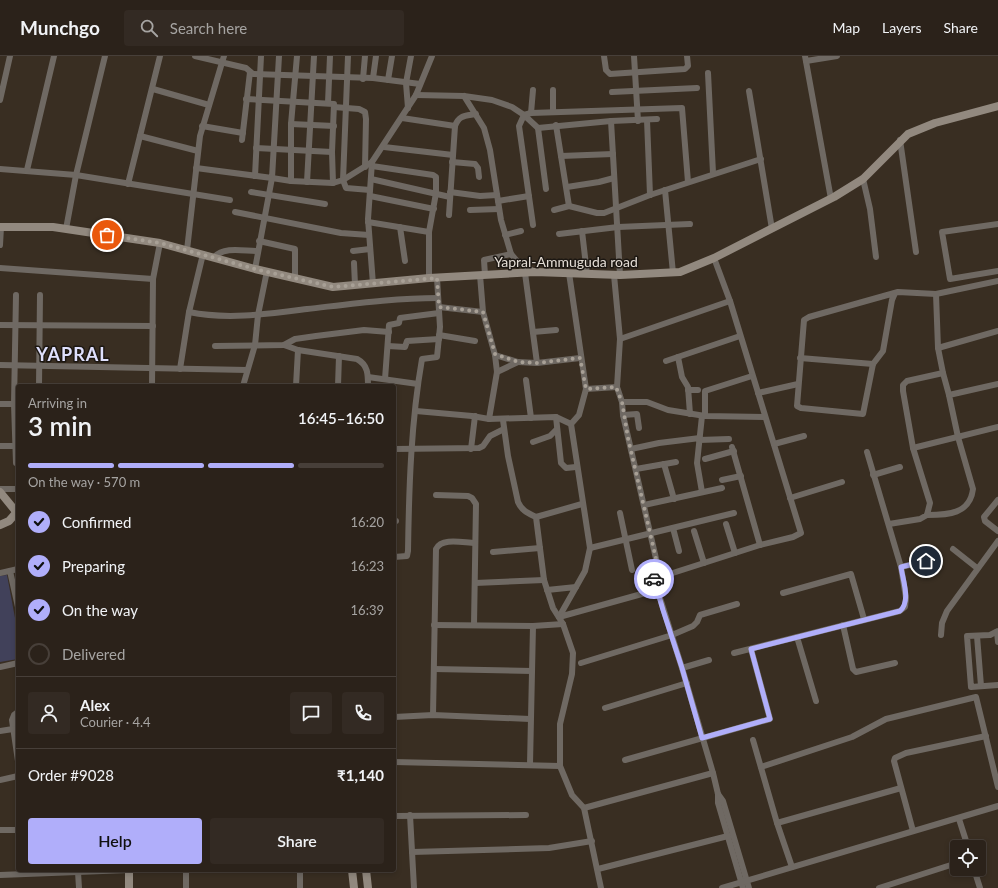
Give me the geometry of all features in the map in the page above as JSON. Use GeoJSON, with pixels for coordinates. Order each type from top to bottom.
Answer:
{"type":"FeatureCollection","features":[{"type":"Feature","properties":{"kind":"main road","name":"Yapral-Ammuguda road"},"geometry":{"type":"LineString","coordinates":[[0,227],[53,227],[160,243],[255,269],[333,287],[525,272],[617,275],[680,272],[714,258],[772,230],[831,199],[863,179],[900,140],[908,134],[935,122],[998,106]]}},
{"type":"Feature","properties":{"kind":"main road"},"geometry":{"type":"LineString","coordinates":[[0,492],[16,512]]}},
{"type":"Feature","properties":{"kind":"main road"},"geometry":{"type":"LineString","coordinates":[[0,525],[9,521],[16,514]]}},
{"type":"Feature","properties":{"kind":"main road"},"geometry":{"type":"LineString","coordinates":[[129,872],[129,888]]}},
{"type":"Feature","properties":{"kind":"main road"},"geometry":{"type":"LineString","coordinates":[[352,872],[354,888]]}},
{"type":"Feature","properties":{"kind":"main road"},"geometry":{"type":"LineString","coordinates":[[366,872],[368,888]]}},
{"type":"Feature","properties":{"kind":"street"},"geometry":{"type":"LineString","coordinates":[[0,100],[10,56]]}},
{"type":"Feature","properties":{"kind":"street"},"geometry":{"type":"LineString","coordinates":[[27,170],[54,56]]}},
{"type":"Feature","properties":{"kind":"street"},"geometry":{"type":"LineString","coordinates":[[66,229],[76,175],[105,56]]}},
{"type":"Feature","properties":{"kind":"street"},"geometry":{"type":"LineString","coordinates":[[128,184],[153,89],[160,56]]}},
{"type":"Feature","properties":{"kind":"street"},"geometry":{"type":"LineString","coordinates":[[195,56],[224,59],[246,68],[250,72],[260,74],[330,78],[373,78],[420,84]]}},
{"type":"Feature","properties":{"kind":"street"},"geometry":{"type":"LineString","coordinates":[[254,176],[262,56]]}},
{"type":"Feature","properties":{"kind":"street"},"geometry":{"type":"LineString","coordinates":[[255,269],[259,241],[272,178],[279,56]]}},
{"type":"Feature","properties":{"kind":"street"},"geometry":{"type":"LineString","coordinates":[[291,181],[291,124],[297,56]]}},
{"type":"Feature","properties":{"kind":"street"},"geometry":{"type":"LineString","coordinates":[[307,182],[314,56]]}},
{"type":"Feature","properties":{"kind":"street"},"geometry":{"type":"LineString","coordinates":[[328,103],[330,56]]}},
{"type":"Feature","properties":{"kind":"street"},"geometry":{"type":"LineString","coordinates":[[348,56],[343,180],[346,188],[434,209]]}},
{"type":"Feature","properties":{"kind":"street"},"geometry":{"type":"LineString","coordinates":[[363,79],[365,56]]}},
{"type":"Feature","properties":{"kind":"street"},"geometry":{"type":"LineString","coordinates":[[373,78],[376,56]]}},
{"type":"Feature","properties":{"kind":"street"},"geometry":{"type":"LineString","coordinates":[[388,80],[392,56]]}},
{"type":"Feature","properties":{"kind":"street"},"geometry":{"type":"LineString","coordinates":[[408,108],[406,83],[412,56]]}},
{"type":"Feature","properties":{"kind":"street"},"geometry":{"type":"LineString","coordinates":[[373,284],[368,222],[372,164],[416,95],[431,56]]}},
{"type":"Feature","properties":{"kind":"street"},"geometry":{"type":"LineString","coordinates":[[604,56],[607,73],[685,69],[688,66],[687,56]]}},
{"type":"Feature","properties":{"kind":"street"},"geometry":{"type":"LineString","coordinates":[[634,56],[638,121]]}},
{"type":"Feature","properties":{"kind":"street"},"geometry":{"type":"LineString","coordinates":[[831,199],[806,59],[837,56]]}},
{"type":"Feature","properties":{"kind":"street"},"geometry":{"type":"LineString","coordinates":[[187,250],[202,126],[224,59]]}},
{"type":"Feature","properties":{"kind":"street"},"geometry":{"type":"LineString","coordinates":[[242,140],[250,72]]}},
{"type":"Feature","properties":{"kind":"street"},"geometry":{"type":"LineString","coordinates":[[708,73],[713,173]]}},
{"type":"Feature","properties":{"kind":"street"},"geometry":{"type":"LineString","coordinates":[[612,92],[697,88]]}},
{"type":"Feature","properties":{"kind":"street"},"geometry":{"type":"LineString","coordinates":[[153,89],[209,105]]}},
{"type":"Feature","properties":{"kind":"street"},"geometry":{"type":"LineString","coordinates":[[531,113],[533,90]]}},
{"type":"Feature","properties":{"kind":"street"},"geometry":{"type":"LineString","coordinates":[[553,90],[553,111]]}},
{"type":"Feature","properties":{"kind":"street"},"geometry":{"type":"LineString","coordinates":[[749,91],[772,230]]}},
{"type":"Feature","properties":{"kind":"street"},"geometry":{"type":"LineString","coordinates":[[416,95],[464,96],[499,102],[524,115],[538,128],[546,189]]}},
{"type":"Feature","properties":{"kind":"street"},"geometry":{"type":"LineString","coordinates":[[464,96],[484,128],[488,142],[499,209],[511,254],[517,261],[535,272]]}},
{"type":"Feature","properties":{"kind":"street"},"geometry":{"type":"LineString","coordinates":[[246,99],[334,104],[332,152],[333,183]]}},
{"type":"Feature","properties":{"kind":"street"},"geometry":{"type":"LineString","coordinates":[[334,107],[359,108],[364,112],[366,119],[365,167]]}},
{"type":"Feature","properties":{"kind":"street"},"geometry":{"type":"LineString","coordinates":[[533,225],[518,126],[524,115],[531,113],[553,111],[682,108],[688,182]]}},
{"type":"Feature","properties":{"kind":"street"},"geometry":{"type":"LineString","coordinates":[[449,214],[455,126],[457,119],[461,116],[476,114]]}},
{"type":"Feature","properties":{"kind":"street"},"geometry":{"type":"LineString","coordinates":[[402,118],[455,126]]}},
{"type":"Feature","properties":{"kind":"street"},"geometry":{"type":"LineString","coordinates":[[538,128],[556,125],[657,119]]}},
{"type":"Feature","properties":{"kind":"street"},"geometry":{"type":"LineString","coordinates":[[647,120],[650,195]]}},
{"type":"Feature","properties":{"kind":"street"},"geometry":{"type":"LineString","coordinates":[[611,121],[618,227],[617,275],[620,339],[616,387],[622,402],[623,415],[660,576]]}},
{"type":"Feature","properties":{"kind":"street"},"geometry":{"type":"LineString","coordinates":[[291,124],[334,126]]}},
{"type":"Feature","properties":{"kind":"street"},"geometry":{"type":"LineString","coordinates":[[556,125],[569,206]]}},
{"type":"Feature","properties":{"kind":"street"},"geometry":{"type":"LineString","coordinates":[[202,126],[243,133]]}},
{"type":"Feature","properties":{"kind":"street"},"geometry":{"type":"LineString","coordinates":[[140,136],[198,151]]}},
{"type":"Feature","properties":{"kind":"street"},"geometry":{"type":"LineString","coordinates":[[900,140],[916,252]]}},
{"type":"Feature","properties":{"kind":"street"},"geometry":{"type":"LineString","coordinates":[[384,147],[453,155]]}},
{"type":"Feature","properties":{"kind":"street"},"geometry":{"type":"LineString","coordinates":[[256,148],[332,152]]}},
{"type":"Feature","properties":{"kind":"street"},"geometry":{"type":"LineString","coordinates":[[561,156],[613,154]]}},
{"type":"Feature","properties":{"kind":"street"},"geometry":{"type":"LineString","coordinates":[[554,210],[569,206],[597,213],[604,213],[713,173],[761,159]]}},
{"type":"Feature","properties":{"kind":"street"},"geometry":{"type":"LineString","coordinates":[[452,162],[475,164],[478,168],[479,177]]}},
{"type":"Feature","properties":{"kind":"street"},"geometry":{"type":"LineString","coordinates":[[196,168],[291,181],[333,183],[343,180],[372,164],[433,175],[436,181],[436,193],[429,232],[433,278],[438,298],[439,337],[437,357],[422,359],[418,384],[408,494],[408,551],[407,556],[396,557]]}},
{"type":"Feature","properties":{"kind":"street"},"geometry":{"type":"LineString","coordinates":[[0,169],[76,175],[230,200]]}},
{"type":"Feature","properties":{"kind":"street"},"geometry":{"type":"LineString","coordinates":[[371,178],[436,193],[497,198],[529,196]]}},
{"type":"Feature","properties":{"kind":"street"},"geometry":{"type":"LineString","coordinates":[[567,187],[600,182],[614,178]]}},
{"type":"Feature","properties":{"kind":"street"},"geometry":{"type":"LineString","coordinates":[[863,179],[870,208],[876,257]]}},
{"type":"Feature","properties":{"kind":"street"},"geometry":{"type":"LineString","coordinates":[[665,190],[672,272]]}},
{"type":"Feature","properties":{"kind":"street"},"geometry":{"type":"LineString","coordinates":[[251,192],[325,204]]}},
{"type":"Feature","properties":{"kind":"street"},"geometry":{"type":"LineString","coordinates":[[470,210],[499,209]]}},
{"type":"Feature","properties":{"kind":"street"},"geometry":{"type":"LineString","coordinates":[[235,212],[341,233],[369,235]]}},
{"type":"Feature","properties":{"kind":"street"},"geometry":{"type":"LineString","coordinates":[[368,222],[429,232]]}},
{"type":"Feature","properties":{"kind":"street"},"geometry":{"type":"LineString","coordinates":[[559,234],[618,227],[690,224]]}},
{"type":"Feature","properties":{"kind":"street"},"geometry":{"type":"LineString","coordinates":[[998,224],[942,232],[950,279],[998,271]]}},
{"type":"Feature","properties":{"kind":"street"},"geometry":{"type":"LineString","coordinates":[[0,227],[0,245]]}},
{"type":"Feature","properties":{"kind":"street"},"geometry":{"type":"LineString","coordinates":[[400,227],[405,261]]}},
{"type":"Feature","properties":{"kind":"street"},"geometry":{"type":"LineString","coordinates":[[505,235],[521,231]]}},
{"type":"Feature","properties":{"kind":"street"},"geometry":{"type":"LineString","coordinates":[[582,231],[587,274]]}},
{"type":"Feature","properties":{"kind":"street"},"geometry":{"type":"LineString","coordinates":[[259,241],[295,249],[295,279]]}},
{"type":"Feature","properties":{"kind":"street"},"geometry":{"type":"LineString","coordinates":[[152,384],[152,279],[160,243]]}},
{"type":"Feature","properties":{"kind":"street"},"geometry":{"type":"LineString","coordinates":[[353,251],[370,249]]}},
{"type":"Feature","properties":{"kind":"street"},"geometry":{"type":"LineString","coordinates":[[214,257],[219,252],[224,250],[258,252]]}},
{"type":"Feature","properties":{"kind":"street"},"geometry":{"type":"LineString","coordinates":[[180,369],[189,312],[203,254]]}},
{"type":"Feature","properties":{"kind":"street"},"geometry":{"type":"LineString","coordinates":[[489,419],[496,372],[495,354],[483,312],[484,260],[511,254]]}},
{"type":"Feature","properties":{"kind":"street"},"geometry":{"type":"LineString","coordinates":[[714,258],[730,301],[801,533],[793,537],[760,545],[660,576],[654,580],[687,683],[713,773],[718,794],[718,803],[728,836],[744,884],[749,888]]}},
{"type":"Feature","properties":{"kind":"street"},"geometry":{"type":"LineString","coordinates":[[354,263],[355,285]]}},
{"type":"Feature","properties":{"kind":"street"},"geometry":{"type":"LineString","coordinates":[[0,268],[152,279]]}},
{"type":"Feature","properties":{"kind":"street"},"geometry":{"type":"LineString","coordinates":[[244,384],[255,346],[258,315],[267,271]]}},
{"type":"Feature","properties":{"kind":"street"},"geometry":{"type":"LineString","coordinates":[[525,272],[537,363]]}},
{"type":"Feature","properties":{"kind":"street"},"geometry":{"type":"LineString","coordinates":[[559,617],[584,571],[590,548],[576,467],[571,424],[579,415],[586,389],[580,358],[569,273]]}},
{"type":"Feature","properties":{"kind":"street"},"geometry":{"type":"LineString","coordinates":[[896,293],[892,300],[883,350],[873,364],[863,414],[801,408],[797,406],[804,320],[809,317],[896,293],[936,294],[998,281]]}},
{"type":"Feature","properties":{"kind":"street"},"geometry":{"type":"LineString","coordinates":[[889,524],[920,519],[927,515],[946,514],[962,510],[972,496],[972,489],[958,437],[938,348],[936,294]]}},
{"type":"Feature","properties":{"kind":"street"},"geometry":{"type":"LineString","coordinates":[[0,404],[16,404],[16,295]]}},
{"type":"Feature","properties":{"kind":"street"},"geometry":{"type":"LineString","coordinates":[[39,384],[40,295]]}},
{"type":"Feature","properties":{"kind":"street"},"geometry":{"type":"LineString","coordinates":[[189,312],[204,315],[258,315],[399,299],[438,298]]}},
{"type":"Feature","properties":{"kind":"street"},"geometry":{"type":"LineString","coordinates":[[620,339],[730,301]]}},
{"type":"Feature","properties":{"kind":"street"},"geometry":{"type":"LineString","coordinates":[[385,378],[389,325],[399,323],[400,318],[439,310],[483,312]]}},
{"type":"Feature","properties":{"kind":"street"},"geometry":{"type":"LineString","coordinates":[[0,325],[40,327],[153,326]]}},
{"type":"Feature","properties":{"kind":"street"},"geometry":{"type":"LineString","coordinates":[[284,345],[295,339],[364,330],[389,332]]}},
{"type":"Feature","properties":{"kind":"street"},"geometry":{"type":"LineString","coordinates":[[533,332],[556,330]]}},
{"type":"Feature","properties":{"kind":"street"},"geometry":{"type":"LineString","coordinates":[[938,348],[998,331]]}},
{"type":"Feature","properties":{"kind":"street"},"geometry":{"type":"LineString","coordinates":[[666,361],[740,336]]}},
{"type":"Feature","properties":{"kind":"street"},"geometry":{"type":"LineString","coordinates":[[388,346],[405,347],[407,341],[439,337],[475,341]]}},
{"type":"Feature","properties":{"kind":"street"},"geometry":{"type":"LineString","coordinates":[[216,346],[284,345],[298,350],[357,359],[364,363],[368,384]]}},
{"type":"Feature","properties":{"kind":"street"},"geometry":{"type":"LineString","coordinates":[[296,384],[298,350]]}},
{"type":"Feature","properties":{"kind":"street"},"geometry":{"type":"LineString","coordinates":[[495,354],[518,362],[537,363],[580,358]]}},
{"type":"Feature","properties":{"kind":"street"},"geometry":{"type":"LineString","coordinates":[[338,384],[339,356]]}},
{"type":"Feature","properties":{"kind":"street"},"geometry":{"type":"LineString","coordinates":[[678,357],[682,377],[688,390],[690,414]]}},
{"type":"Feature","properties":{"kind":"street"},"geometry":{"type":"LineString","coordinates":[[800,358],[873,364]]}},
{"type":"Feature","properties":{"kind":"street"},"geometry":{"type":"LineString","coordinates":[[496,372],[518,362]]}},
{"type":"Feature","properties":{"kind":"street"},"geometry":{"type":"LineString","coordinates":[[0,365],[16,367],[247,370]]}},
{"type":"Feature","properties":{"kind":"street"},"geometry":{"type":"LineString","coordinates":[[927,515],[930,503],[913,448],[902,391],[903,385],[907,381],[943,373]]}},
{"type":"Feature","properties":{"kind":"street"},"geometry":{"type":"LineString","coordinates":[[702,492],[697,463],[705,391],[752,376]]}},
{"type":"Feature","properties":{"kind":"street"},"geometry":{"type":"LineString","coordinates":[[368,378],[385,378],[418,384]]}},
{"type":"Feature","properties":{"kind":"street"},"geometry":{"type":"LineString","coordinates":[[526,380],[531,418]]}},
{"type":"Feature","properties":{"kind":"street"},"geometry":{"type":"LineString","coordinates":[[758,394],[798,384]]}},
{"type":"Feature","properties":{"kind":"street"},"geometry":{"type":"LineString","coordinates":[[949,395],[998,384]]}},
{"type":"Feature","properties":{"kind":"street"},"geometry":{"type":"LineString","coordinates":[[586,389],[616,387]]}},
{"type":"Feature","properties":{"kind":"street"},"geometry":{"type":"LineString","coordinates":[[688,390],[698,390]]}},
{"type":"Feature","properties":{"kind":"street"},"geometry":{"type":"LineString","coordinates":[[622,402],[647,402],[668,410],[703,416],[765,417]]}},
{"type":"Feature","properties":{"kind":"street"},"geometry":{"type":"LineString","coordinates":[[416,410],[503,420],[556,417],[571,424]]}},
{"type":"Feature","properties":{"kind":"street"},"geometry":{"type":"LineString","coordinates":[[623,415],[637,414],[638,428]]}},
{"type":"Feature","properties":{"kind":"street"},"geometry":{"type":"LineString","coordinates":[[471,448],[475,416]]}},
{"type":"Feature","properties":{"kind":"street"},"geometry":{"type":"LineString","coordinates":[[556,417],[563,467],[576,467]]}},
{"type":"Feature","properties":{"kind":"street"},"geometry":{"type":"LineString","coordinates":[[503,420],[520,507],[536,517],[582,504]]}},
{"type":"Feature","properties":{"kind":"street"},"geometry":{"type":"LineString","coordinates":[[913,448],[998,427]]}},
{"type":"Feature","properties":{"kind":"street"},"geometry":{"type":"LineString","coordinates":[[396,449],[471,448],[483,446],[490,436],[504,429]]}},
{"type":"Feature","properties":{"kind":"street"},"geometry":{"type":"LineString","coordinates":[[533,442],[550,436],[557,429]]}},
{"type":"Feature","properties":{"kind":"street"},"geometry":{"type":"LineString","coordinates":[[774,444],[804,436]]}},
{"type":"Feature","properties":{"kind":"street"},"geometry":{"type":"LineString","coordinates":[[631,449],[658,443],[699,439],[729,439]]}},
{"type":"Feature","properties":{"kind":"street"},"geometry":{"type":"LineString","coordinates":[[0,446],[16,446]]}},
{"type":"Feature","properties":{"kind":"street"},"geometry":{"type":"LineString","coordinates":[[705,459],[733,449],[760,545]]}},
{"type":"Feature","properties":{"kind":"street"},"geometry":{"type":"LineString","coordinates":[[734,654],[843,624],[900,611],[905,606],[906,598],[901,567],[867,452]]}},
{"type":"Feature","properties":{"kind":"street"},"geometry":{"type":"LineString","coordinates":[[636,469],[676,462]]}},
{"type":"Feature","properties":{"kind":"street"},"geometry":{"type":"LineString","coordinates":[[664,464],[674,499]]}},
{"type":"Feature","properties":{"kind":"street"},"geometry":{"type":"LineString","coordinates":[[873,475],[900,467]]}},
{"type":"Feature","properties":{"kind":"street"},"geometry":{"type":"LineString","coordinates":[[722,480],[741,476]]}},
{"type":"Feature","properties":{"kind":"street"},"geometry":{"type":"LineString","coordinates":[[790,498],[842,482]]}},
{"type":"Feature","properties":{"kind":"street"},"geometry":{"type":"LineString","coordinates":[[644,505],[722,488]]}},
{"type":"Feature","properties":{"kind":"street"},"geometry":{"type":"LineString","coordinates":[[0,489],[16,489]]}},
{"type":"Feature","properties":{"kind":"street"},"geometry":{"type":"LineString","coordinates":[[436,495],[468,496],[472,498],[476,504],[474,625]]}},
{"type":"Feature","properties":{"kind":"street"},"geometry":{"type":"LineString","coordinates":[[998,500],[984,517],[985,521],[998,531]]}},
{"type":"Feature","properties":{"kind":"street"},"geometry":{"type":"LineString","coordinates":[[620,513],[632,570]]}},
{"type":"Feature","properties":{"kind":"street"},"geometry":{"type":"LineString","coordinates":[[590,548],[651,532],[734,514]]}},
{"type":"Feature","properties":{"kind":"street"},"geometry":{"type":"LineString","coordinates":[[536,517],[544,580],[553,608],[563,624],[573,653],[574,664],[560,724],[560,766],[572,795],[584,808],[601,888],[595,888]]}},
{"type":"Feature","properties":{"kind":"street"},"geometry":{"type":"LineString","coordinates":[[726,524],[735,553]]}},
{"type":"Feature","properties":{"kind":"street"},"geometry":{"type":"LineString","coordinates":[[673,528],[679,552]]}},
{"type":"Feature","properties":{"kind":"street"},"geometry":{"type":"LineString","coordinates":[[694,531],[704,563]]}},
{"type":"Feature","properties":{"kind":"street"},"geometry":{"type":"LineString","coordinates":[[941,635],[942,624],[947,611],[998,541]]}},
{"type":"Feature","properties":{"kind":"street"},"geometry":{"type":"LineString","coordinates":[[433,715],[436,549],[438,545],[443,542],[475,543]]}},
{"type":"Feature","properties":{"kind":"street"},"geometry":{"type":"LineString","coordinates":[[493,552],[540,548]]}},
{"type":"Feature","properties":{"kind":"street"},"geometry":{"type":"LineString","coordinates":[[953,549],[977,568]]}},
{"type":"Feature","properties":{"kind":"street"},"geometry":{"type":"LineString","coordinates":[[901,567],[926,561]]}},
{"type":"Feature","properties":{"kind":"street"},"geometry":{"type":"LineString","coordinates":[[0,573],[16,570]]}},
{"type":"Feature","properties":{"kind":"street"},"geometry":{"type":"LineString","coordinates":[[10,571],[16,598]]}},
{"type":"Feature","properties":{"kind":"street"},"geometry":{"type":"LineString","coordinates":[[783,593],[851,574],[864,619]]}},
{"type":"Feature","properties":{"kind":"street"},"geometry":{"type":"LineString","coordinates":[[475,583],[544,580]]}},
{"type":"Feature","properties":{"kind":"street"},"geometry":{"type":"LineString","coordinates":[[547,590],[576,586]]}},
{"type":"Feature","properties":{"kind":"street"},"geometry":{"type":"LineString","coordinates":[[559,617],[656,590]]}},
{"type":"Feature","properties":{"kind":"street"},"geometry":{"type":"LineString","coordinates":[[581,663],[672,635],[693,626],[697,622],[700,615],[737,604]]}},
{"type":"Feature","properties":{"kind":"street"},"geometry":{"type":"LineString","coordinates":[[434,625],[533,626],[563,624]]}},
{"type":"Feature","properties":{"kind":"street"},"geometry":{"type":"LineString","coordinates":[[843,624],[853,669],[856,672],[895,663]]}},
{"type":"Feature","properties":{"kind":"street"},"geometry":{"type":"LineString","coordinates":[[530,764],[533,626]]}},
{"type":"Feature","properties":{"kind":"street"},"geometry":{"type":"LineString","coordinates":[[998,642],[997,631],[990,635],[966,636],[971,687],[998,685]]}},
{"type":"Feature","properties":{"kind":"street"},"geometry":{"type":"LineString","coordinates":[[977,636],[981,686]]}},
{"type":"Feature","properties":{"kind":"street"},"geometry":{"type":"LineString","coordinates":[[797,637],[816,701]]}},
{"type":"Feature","properties":{"kind":"street"},"geometry":{"type":"LineString","coordinates":[[625,760],[770,719],[751,649]]}},
{"type":"Feature","properties":{"kind":"street"},"geometry":{"type":"LineString","coordinates":[[682,668],[709,660]]}},
{"type":"Feature","properties":{"kind":"street"},"geometry":{"type":"LineString","coordinates":[[0,667],[16,663]]}},
{"type":"Feature","properties":{"kind":"street"},"geometry":{"type":"LineString","coordinates":[[434,669],[532,672]]}},
{"type":"Feature","properties":{"kind":"street"},"geometry":{"type":"LineString","coordinates":[[605,708],[687,683]]}},
{"type":"Feature","properties":{"kind":"street"},"geometry":{"type":"LineString","coordinates":[[761,767],[852,738],[886,719],[976,697],[998,787]]}},
{"type":"Feature","properties":{"kind":"street"},"geometry":{"type":"LineString","coordinates":[[16,714],[12,720],[16,748]]}},
{"type":"Feature","properties":{"kind":"street"},"geometry":{"type":"LineString","coordinates":[[396,717],[433,715],[530,719]]}},
{"type":"Feature","properties":{"kind":"street"},"geometry":{"type":"LineString","coordinates":[[0,731],[13,729]]}},
{"type":"Feature","properties":{"kind":"street"},"geometry":{"type":"LineString","coordinates":[[913,831],[894,761],[897,756],[986,736]]}},
{"type":"Feature","properties":{"kind":"street"},"geometry":{"type":"LineString","coordinates":[[753,740],[777,823],[792,867]]}},
{"type":"Feature","properties":{"kind":"street"},"geometry":{"type":"LineString","coordinates":[[396,762],[530,764],[560,766]]}},
{"type":"Feature","properties":{"kind":"street"},"geometry":{"type":"LineString","coordinates":[[584,808],[713,773]]}},
{"type":"Feature","properties":{"kind":"street"},"geometry":{"type":"LineString","coordinates":[[0,780],[16,776]]}},
{"type":"Feature","properties":{"kind":"street"},"geometry":{"type":"LineString","coordinates":[[777,823],[901,788]]}},
{"type":"Feature","properties":{"kind":"street"},"geometry":{"type":"LineString","coordinates":[[718,794],[724,800],[744,884]]}},
{"type":"Feature","properties":{"kind":"street"},"geometry":{"type":"LineString","coordinates":[[722,888],[744,884],[792,867],[959,819],[998,806]]}},
{"type":"Feature","properties":{"kind":"street"},"geometry":{"type":"LineString","coordinates":[[410,815],[414,888]]}},
{"type":"Feature","properties":{"kind":"street"},"geometry":{"type":"LineString","coordinates":[[396,816],[526,815]]}},
{"type":"Feature","properties":{"kind":"street"},"geometry":{"type":"LineString","coordinates":[[959,819],[966,840]]}},
{"type":"Feature","properties":{"kind":"street"},"geometry":{"type":"LineString","coordinates":[[0,830],[16,830]]}},
{"type":"Feature","properties":{"kind":"street"},"geometry":{"type":"LineString","coordinates":[[598,869],[728,836]]}},
{"type":"Feature","properties":{"kind":"street"},"geometry":{"type":"LineString","coordinates":[[412,852],[549,848],[592,841]]}},
{"type":"Feature","properties":{"kind":"street"},"geometry":{"type":"LineString","coordinates":[[878,888],[950,865]]}},
{"type":"Feature","properties":{"kind":"street"},"geometry":{"type":"LineString","coordinates":[[0,875],[44,872]]}},
{"type":"Feature","properties":{"kind":"street"},"geometry":{"type":"LineString","coordinates":[[78,872],[78,888]]}},
{"type":"Feature","properties":{"kind":"street"},"geometry":{"type":"LineString","coordinates":[[186,872],[186,888]]}},
{"type":"Feature","properties":{"kind":"street"},"geometry":{"type":"LineString","coordinates":[[300,872],[300,888]]}},
{"type":"Feature","properties":{"kind":"street"},"geometry":{"type":"LineString","coordinates":[[976,876],[980,888]]}},
{"type":"Feature","properties":{"kind":"shaded area"},"geometry":{"type":"Polygon","coordinates":[[[7,575],[16,623],[16,659],[0,662],[0,576],[7,575]]]}},
{"type":"Feature","properties":{"kind":"way so far"},"geometry":{"type":"LineString","coordinates":[[107,235],[160,243],[267,271],[273,274],[333,287],[437,278],[439,307],[483,312],[495,354],[518,362],[537,363],[580,358],[586,389],[616,387],[622,402],[628,438],[660,576],[654,579]]}},
{"type":"Feature","properties":{"kind":"district","name":"YAPRAL"},"geometry":{"type":"Point","coordinates":[73,354]}},
{"type":"Feature","properties":{"kind":"route"},"geometry":{"type":"LineString","coordinates":[[654,579],[656,590],[672,635],[702,738],[770,719],[751,649],[843,624],[900,611],[905,606],[906,598],[901,567],[926,561]]}}]}
